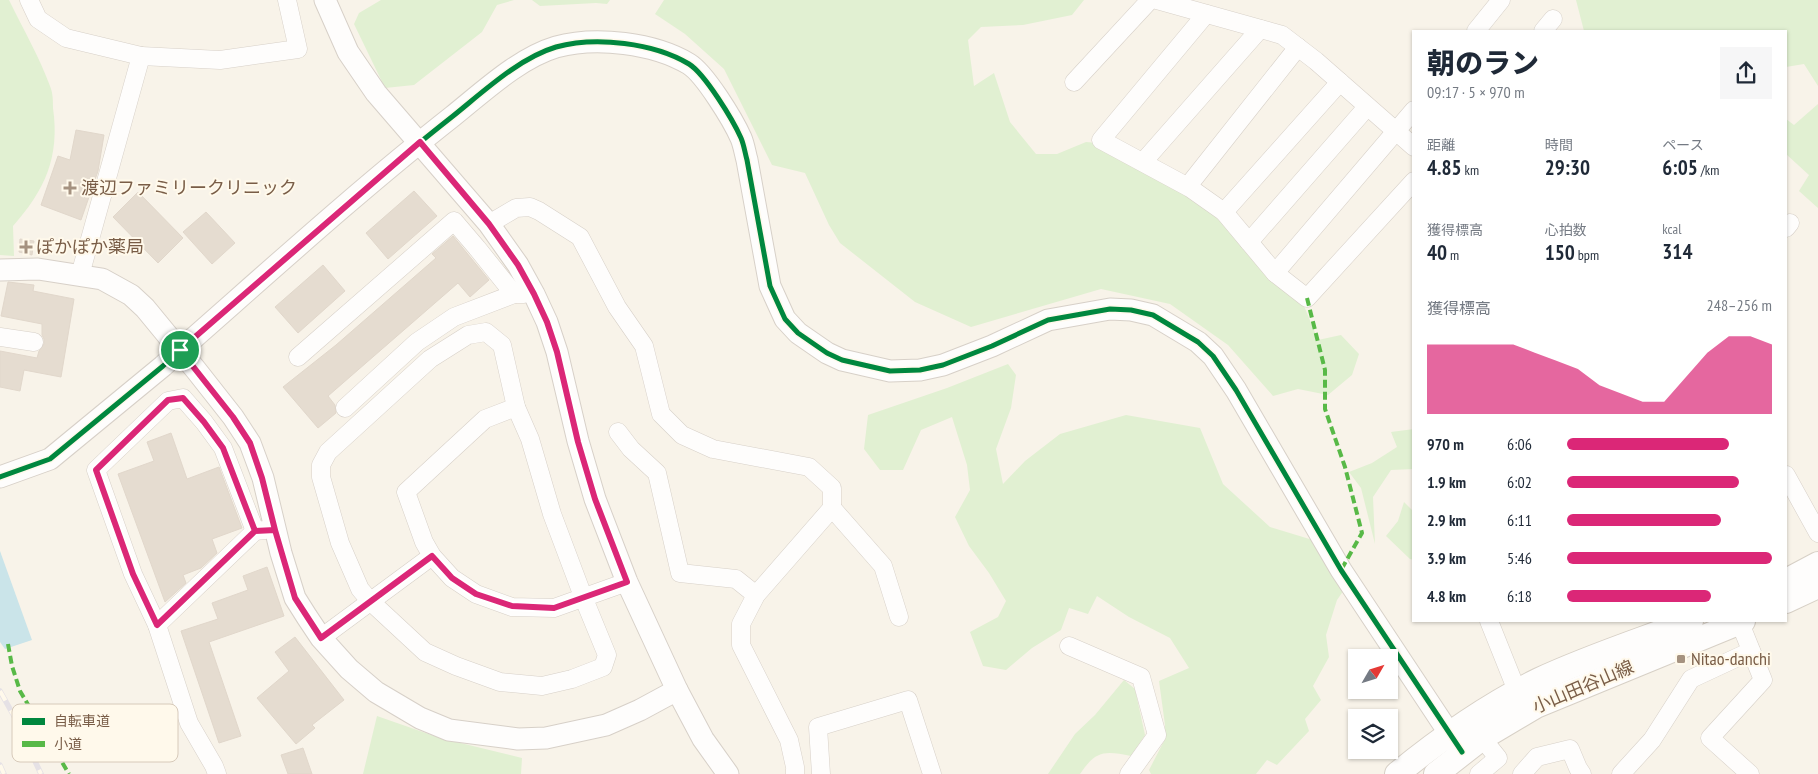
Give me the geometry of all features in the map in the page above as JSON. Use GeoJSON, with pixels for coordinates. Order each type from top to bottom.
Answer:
{"type":"FeatureCollection","features":[{"type":"Feature","properties":{"kind":"main road"},"geometry":{"type":"LineString","coordinates":[[1787,580],[1818,564]]}},
{"type":"Feature","properties":{"kind":"main road"},"geometry":{"type":"LineString","coordinates":[[1787,601],[1818,586]]}},
{"type":"Feature","properties":{"kind":"main road","name":"小山田谷山線"},"geometry":{"type":"LineString","coordinates":[[1436,774],[1470,719],[1541,679],[1604,653],[1688,622]]}},
{"type":"Feature","properties":{"kind":"main road","name":"小山田谷山線"},"geometry":{"type":"LineString","coordinates":[[1397,774],[1456,743],[1482,738],[1514,717],[1536,706],[1742,622]]}},
{"type":"Feature","properties":{"kind":"street"},"geometry":{"type":"LineString","coordinates":[[29,0],[38,18],[66,38],[141,56],[220,60],[298,49],[287,0]]}},
{"type":"Feature","properties":{"kind":"street"},"geometry":{"type":"LineString","coordinates":[[325,0],[348,52],[362,74],[376,93],[489,224],[518,265],[524,294]]}},
{"type":"Feature","properties":{"kind":"street"},"geometry":{"type":"LineString","coordinates":[[1074,82],[1150,0]]}},
{"type":"Feature","properties":{"kind":"street"},"geometry":{"type":"LineString","coordinates":[[1158,0],[1282,35],[1340,82],[1412,145]]}},
{"type":"Feature","properties":{"kind":"street"},"geometry":{"type":"LineString","coordinates":[[1477,30],[1501,0]]}},
{"type":"Feature","properties":{"kind":"street"},"geometry":{"type":"LineString","coordinates":[[1206,14],[1101,140],[1188,186],[1224,212],[1275,273],[1307,298],[1412,183]]}},
{"type":"Feature","properties":{"kind":"street"},"geometry":{"type":"LineString","coordinates":[[1144,162],[1260,29]]}},
{"type":"Feature","properties":{"kind":"street"},"geometry":{"type":"LineString","coordinates":[[0,477],[50,459],[163,366],[420,142],[522,62],[556,47],[597,42],[627,43],[663,53],[690,65],[704,80],[726,112],[742,139],[770,286],[785,319],[798,333],[827,353],[857,364],[904,372],[943,365],[992,346],[1048,320],[1110,309],[1131,310],[1153,315],[1198,342],[1213,356],[1236,390],[1341,570],[1456,743]]}},
{"type":"Feature","properties":{"kind":"street"},"geometry":{"type":"LineString","coordinates":[[1188,186],[1298,47]]}},
{"type":"Feature","properties":{"kind":"street"},"geometry":{"type":"LineString","coordinates":[[80,275],[141,56]]}},
{"type":"Feature","properties":{"kind":"street"},"geometry":{"type":"LineString","coordinates":[[1224,212],[1340,82]]}},
{"type":"Feature","properties":{"kind":"street"},"geometry":{"type":"LineString","coordinates":[[1249,242],[1367,107]]}},
{"type":"Feature","properties":{"kind":"street"},"geometry":{"type":"LineString","coordinates":[[1275,273],[1412,113]]}},
{"type":"Feature","properties":{"kind":"street"},"geometry":{"type":"LineString","coordinates":[[489,224],[516,208],[530,207],[540,211],[580,237],[617,307],[644,346],[661,414],[682,435],[713,449],[809,467],[832,488],[832,508],[756,595],[741,624],[741,645],[789,740],[796,767],[794,774]]}},
{"type":"Feature","properties":{"kind":"street"},"geometry":{"type":"LineString","coordinates":[[298,357],[454,222],[524,294],[547,322],[557,352],[578,442],[595,499],[627,582],[677,690],[704,740],[728,774]]}},
{"type":"Feature","properties":{"kind":"street"},"geometry":{"type":"LineString","coordinates":[[0,270],[38,270],[80,275],[102,280],[131,296],[145,308],[233,417],[250,443],[262,478],[265,530]]}},
{"type":"Feature","properties":{"kind":"street"},"geometry":{"type":"LineString","coordinates":[[345,408],[417,342],[454,317],[524,294]]}},
{"type":"Feature","properties":{"kind":"street"},"geometry":{"type":"LineString","coordinates":[[486,332],[502,345],[516,407],[530,439],[552,514],[584,599],[607,655],[603,667],[572,679],[542,686],[500,682],[425,652],[370,601],[360,589],[340,543],[321,477],[321,464],[328,452],[430,359],[468,334],[486,332]]}},
{"type":"Feature","properties":{"kind":"street"},"geometry":{"type":"LineString","coordinates":[[0,337],[34,342]]}},
{"type":"Feature","properties":{"kind":"street"},"geometry":{"type":"LineString","coordinates":[[217,774],[189,722],[157,625],[133,574],[96,470],[168,400],[183,398],[223,448],[265,530],[295,598],[321,638],[349,669],[376,692],[420,718],[449,730],[518,739],[546,738],[606,725],[640,710],[677,690]]}},
{"type":"Feature","properties":{"kind":"street"},"geometry":{"type":"LineString","coordinates":[[516,407],[485,419],[406,492],[424,542],[432,556],[452,578],[476,594],[512,606],[554,608],[584,599],[627,582]]}},
{"type":"Feature","properties":{"kind":"street"},"geometry":{"type":"LineString","coordinates":[[618,432],[631,448],[657,473],[680,573],[736,579],[756,595]]}},
{"type":"Feature","properties":{"kind":"street"},"geometry":{"type":"LineString","coordinates":[[1787,477],[1818,533]]}},
{"type":"Feature","properties":{"kind":"street"},"geometry":{"type":"LineString","coordinates":[[832,508],[883,566],[899,617]]}},
{"type":"Feature","properties":{"kind":"street"},"geometry":{"type":"LineString","coordinates":[[157,625],[265,530]]}},
{"type":"Feature","properties":{"kind":"street"},"geometry":{"type":"LineString","coordinates":[[321,638],[432,556]]}},
{"type":"Feature","properties":{"kind":"street"},"geometry":{"type":"LineString","coordinates":[[1489,622],[1517,691]]}},
{"type":"Feature","properties":{"kind":"street"},"geometry":{"type":"LineString","coordinates":[[1742,622],[1763,680],[1710,738],[1750,774]]}},
{"type":"Feature","properties":{"kind":"street"},"geometry":{"type":"LineString","coordinates":[[1069,646],[1142,677],[1157,735],[1129,774]]}},
{"type":"Feature","properties":{"kind":"street"},"geometry":{"type":"LineString","coordinates":[[1621,774],[1652,740],[1692,679],[1751,651]]}},
{"type":"Feature","properties":{"kind":"street"},"geometry":{"type":"LineString","coordinates":[[821,774],[818,727],[908,700],[932,774]]}},
{"type":"Feature","properties":{"kind":"street"},"geometry":{"type":"LineString","coordinates":[[1479,774],[1498,758],[1482,738]]}},
{"type":"Feature","properties":{"kind":"street"},"geometry":{"type":"LineString","coordinates":[[1522,774],[1537,757],[1570,749],[1582,774]]}},
{"type":"Feature","properties":{"kind":"green space"},"geometry":{"type":"Polygon","coordinates":[[[0,0],[9,0],[46,75],[52,91],[55,126],[52,157],[48,172],[34,199],[13,226],[14,256],[0,255],[0,0]]]}},
{"type":"Feature","properties":{"kind":"green space"},"geometry":{"type":"Polygon","coordinates":[[[381,0],[514,0],[497,5],[482,32],[414,85],[385,88],[354,24],[359,13],[381,0]]]}},
{"type":"Feature","properties":{"kind":"green space"},"geometry":{"type":"Polygon","coordinates":[[[532,0],[610,0],[607,4],[540,6],[532,0]]]}},
{"type":"Feature","properties":{"kind":"green space"},"geometry":{"type":"Polygon","coordinates":[[[664,0],[1084,0],[1072,15],[1023,25],[981,27],[968,40],[974,86],[994,73],[1010,122],[1036,154],[1057,154],[1086,142],[1111,144],[1195,182],[1302,301],[1318,340],[1341,335],[1359,354],[1352,375],[1328,395],[1298,389],[1273,396],[1228,345],[1170,304],[1101,289],[971,327],[915,302],[840,243],[829,225],[805,173],[772,165],[724,69],[685,34],[655,14],[664,0]]]}},
{"type":"Feature","properties":{"kind":"green space"},"geometry":{"type":"Polygon","coordinates":[[[1576,0],[1818,0],[1818,86],[1804,64],[1787,67],[1787,30],[1584,30],[1576,0]]]}},
{"type":"Feature","properties":{"kind":"green space"},"geometry":{"type":"Polygon","coordinates":[[[1818,104],[1818,208],[1799,191],[1809,175],[1787,155],[1787,120],[1794,125],[1818,104]]]}},
{"type":"Feature","properties":{"kind":"green space"},"geometry":{"type":"Polygon","coordinates":[[[1008,364],[1016,375],[1011,408],[996,449],[1003,484],[1025,461],[1060,434],[1126,415],[1200,428],[1223,484],[1270,527],[1339,548],[1355,574],[1337,600],[1326,635],[1329,657],[1313,686],[1321,700],[1305,719],[1309,731],[1277,765],[1267,760],[1256,774],[1151,774],[1149,770],[1164,741],[1165,725],[1159,681],[1189,668],[1170,638],[1129,617],[1097,596],[1088,614],[1069,608],[1061,630],[1032,648],[1006,670],[983,666],[970,632],[998,617],[1006,601],[989,573],[969,546],[955,517],[970,490],[967,465],[952,417],[921,430],[903,470],[880,470],[864,449],[868,415],[947,388],[1008,364]]]}},
{"type":"Feature","properties":{"kind":"green space"},"geometry":{"type":"Polygon","coordinates":[[[1412,429],[1412,469],[1391,470],[1373,497],[1375,544],[1361,488],[1349,472],[1372,463],[1397,447],[1391,432],[1412,429]]]}},
{"type":"Feature","properties":{"kind":"green space"},"geometry":{"type":"Polygon","coordinates":[[[1404,502],[1412,510],[1412,560],[1386,536],[1398,521],[1404,502]]]}},
{"type":"Feature","properties":{"kind":"green space"},"geometry":{"type":"Polygon","coordinates":[[[1124,680],[1135,689],[1145,735],[1131,756],[1114,753],[1102,754],[1091,760],[1080,774],[1048,774],[1075,734],[1095,715],[1124,680]]]}},
{"type":"Feature","properties":{"kind":"green space"},"geometry":{"type":"Polygon","coordinates":[[[377,716],[440,738],[522,758],[521,774],[363,774],[377,716]]]}},
{"type":"Feature","properties":{"kind":"water"},"geometry":{"type":"Polygon","coordinates":[[[0,551],[32,640],[5,649],[0,642],[0,551]]]}},
{"type":"Feature","properties":{"kind":"building","name":"渡辺ファミリークリニック"},"geometry":{"type":"Polygon","coordinates":[[[76,130],[104,135],[98,171],[81,220],[41,205],[58,156],[70,160],[76,130]]]}},
{"type":"Feature","properties":{"kind":"building"},"geometry":{"type":"Polygon","coordinates":[[[414,191],[437,216],[388,259],[366,233],[414,191]]]}},
{"type":"Feature","properties":{"kind":"building"},"geometry":{"type":"Polygon","coordinates":[[[138,192],[183,238],[158,263],[113,217],[138,192]]]}},
{"type":"Feature","properties":{"kind":"building"},"geometry":{"type":"Polygon","coordinates":[[[206,212],[235,243],[212,264],[183,232],[206,212]]]}},
{"type":"Feature","properties":{"kind":"building"},"geometry":{"type":"Polygon","coordinates":[[[453,236],[489,280],[470,297],[458,283],[328,396],[335,405],[336,413],[318,428],[283,387],[336,345],[436,258],[432,254],[453,236]]]}},
{"type":"Feature","properties":{"kind":"building","name":"ぽかぽか薬局"},"geometry":{"type":"Polygon","coordinates":[[[20,239],[34,241],[32,255],[19,252],[20,239]]]}},
{"type":"Feature","properties":{"kind":"building"},"geometry":{"type":"Polygon","coordinates":[[[323,265],[345,291],[298,333],[275,307],[323,265]]]}},
{"type":"Feature","properties":{"kind":"building"},"geometry":{"type":"Polygon","coordinates":[[[8,282],[34,285],[33,291],[74,299],[61,377],[24,370],[20,391],[0,387],[0,351],[37,358],[44,344],[44,339],[42,324],[1,316],[8,282]]]}},
{"type":"Feature","properties":{"kind":"building"},"geometry":{"type":"Polygon","coordinates":[[[171,433],[187,479],[219,467],[242,528],[212,539],[217,553],[201,568],[183,575],[186,583],[165,602],[118,474],[154,461],[147,442],[171,433]]]}},
{"type":"Feature","properties":{"kind":"building"},"geometry":{"type":"Polygon","coordinates":[[[267,567],[284,616],[209,642],[241,736],[219,743],[181,631],[218,619],[212,603],[248,590],[243,576],[267,567]]]}},
{"type":"Feature","properties":{"kind":"building"},"geometry":{"type":"Polygon","coordinates":[[[295,637],[344,700],[312,725],[315,728],[296,744],[257,698],[289,671],[275,652],[295,637]]]}},
{"type":"Feature","properties":{"kind":"building"},"geometry":{"type":"Polygon","coordinates":[[[303,748],[312,774],[288,774],[281,755],[303,748]]]}},
{"type":"Feature","properties":{"kind":"railway"},"geometry":{"type":"LineString","coordinates":[[0,691],[12,712]]}},
{"type":"Feature","properties":{"kind":"railway"},"geometry":{"type":"LineString","coordinates":[[35,762],[41,774]]}},
{"type":"Feature","properties":{"kind":"railway"},"geometry":{"type":"LineString","coordinates":[[0,765],[4,774]]}},
{"type":"Feature","properties":{"kind":"marked path"},"geometry":{"type":"LineString","coordinates":[[1307,298],[1325,370],[1325,409],[1345,467],[1362,533],[1341,570]]}},
{"type":"Feature","properties":{"kind":"marked path"},"geometry":{"type":"LineString","coordinates":[[8,644],[12,666],[20,691],[28,704]]}},
{"type":"Feature","properties":{"kind":"marked path"},"geometry":{"type":"LineString","coordinates":[[62,762],[69,774]]}},
{"type":"Feature","properties":{"kind":"cycle path"},"geometry":{"type":"LineString","coordinates":[[0,477],[50,459],[163,366],[383,173],[515,67],[542,52],[572,44],[606,42],[642,46],[675,57],[696,69],[725,109],[744,146],[770,286],[785,319],[798,333],[827,353],[842,360],[890,371],[920,370],[943,365],[992,346],[1048,320],[1110,309],[1131,310],[1153,315],[1198,342],[1213,356],[1236,390],[1341,570],[1462,752]]}},
{"type":"Feature","properties":{"kind":"place","name":"渡辺ファミリークリニック"},"geometry":{"type":"Point","coordinates":[70,188]}},
{"type":"Feature","properties":{"kind":"place","name":"ぽかぽか薬局"},"geometry":{"type":"Point","coordinates":[26,247]}},
{"type":"Feature","properties":{"kind":"place","name":"Nitao-danchi"},"geometry":{"type":"Point","coordinates":[1681,659]}},
{"type":"Feature","properties":{"kind":"route"},"geometry":{"type":"LineString","coordinates":[[180,350],[233,417],[250,443],[262,478],[275,530],[255,531],[157,625],[133,574],[96,470],[168,400],[183,398],[223,448],[255,531],[275,530],[295,598],[321,638],[432,556],[452,578],[476,594],[512,606],[554,608],[584,599],[627,582],[595,499],[578,442],[557,352],[547,322],[534,294],[518,265],[489,224],[447,177],[420,142],[180,350]]}}]}
